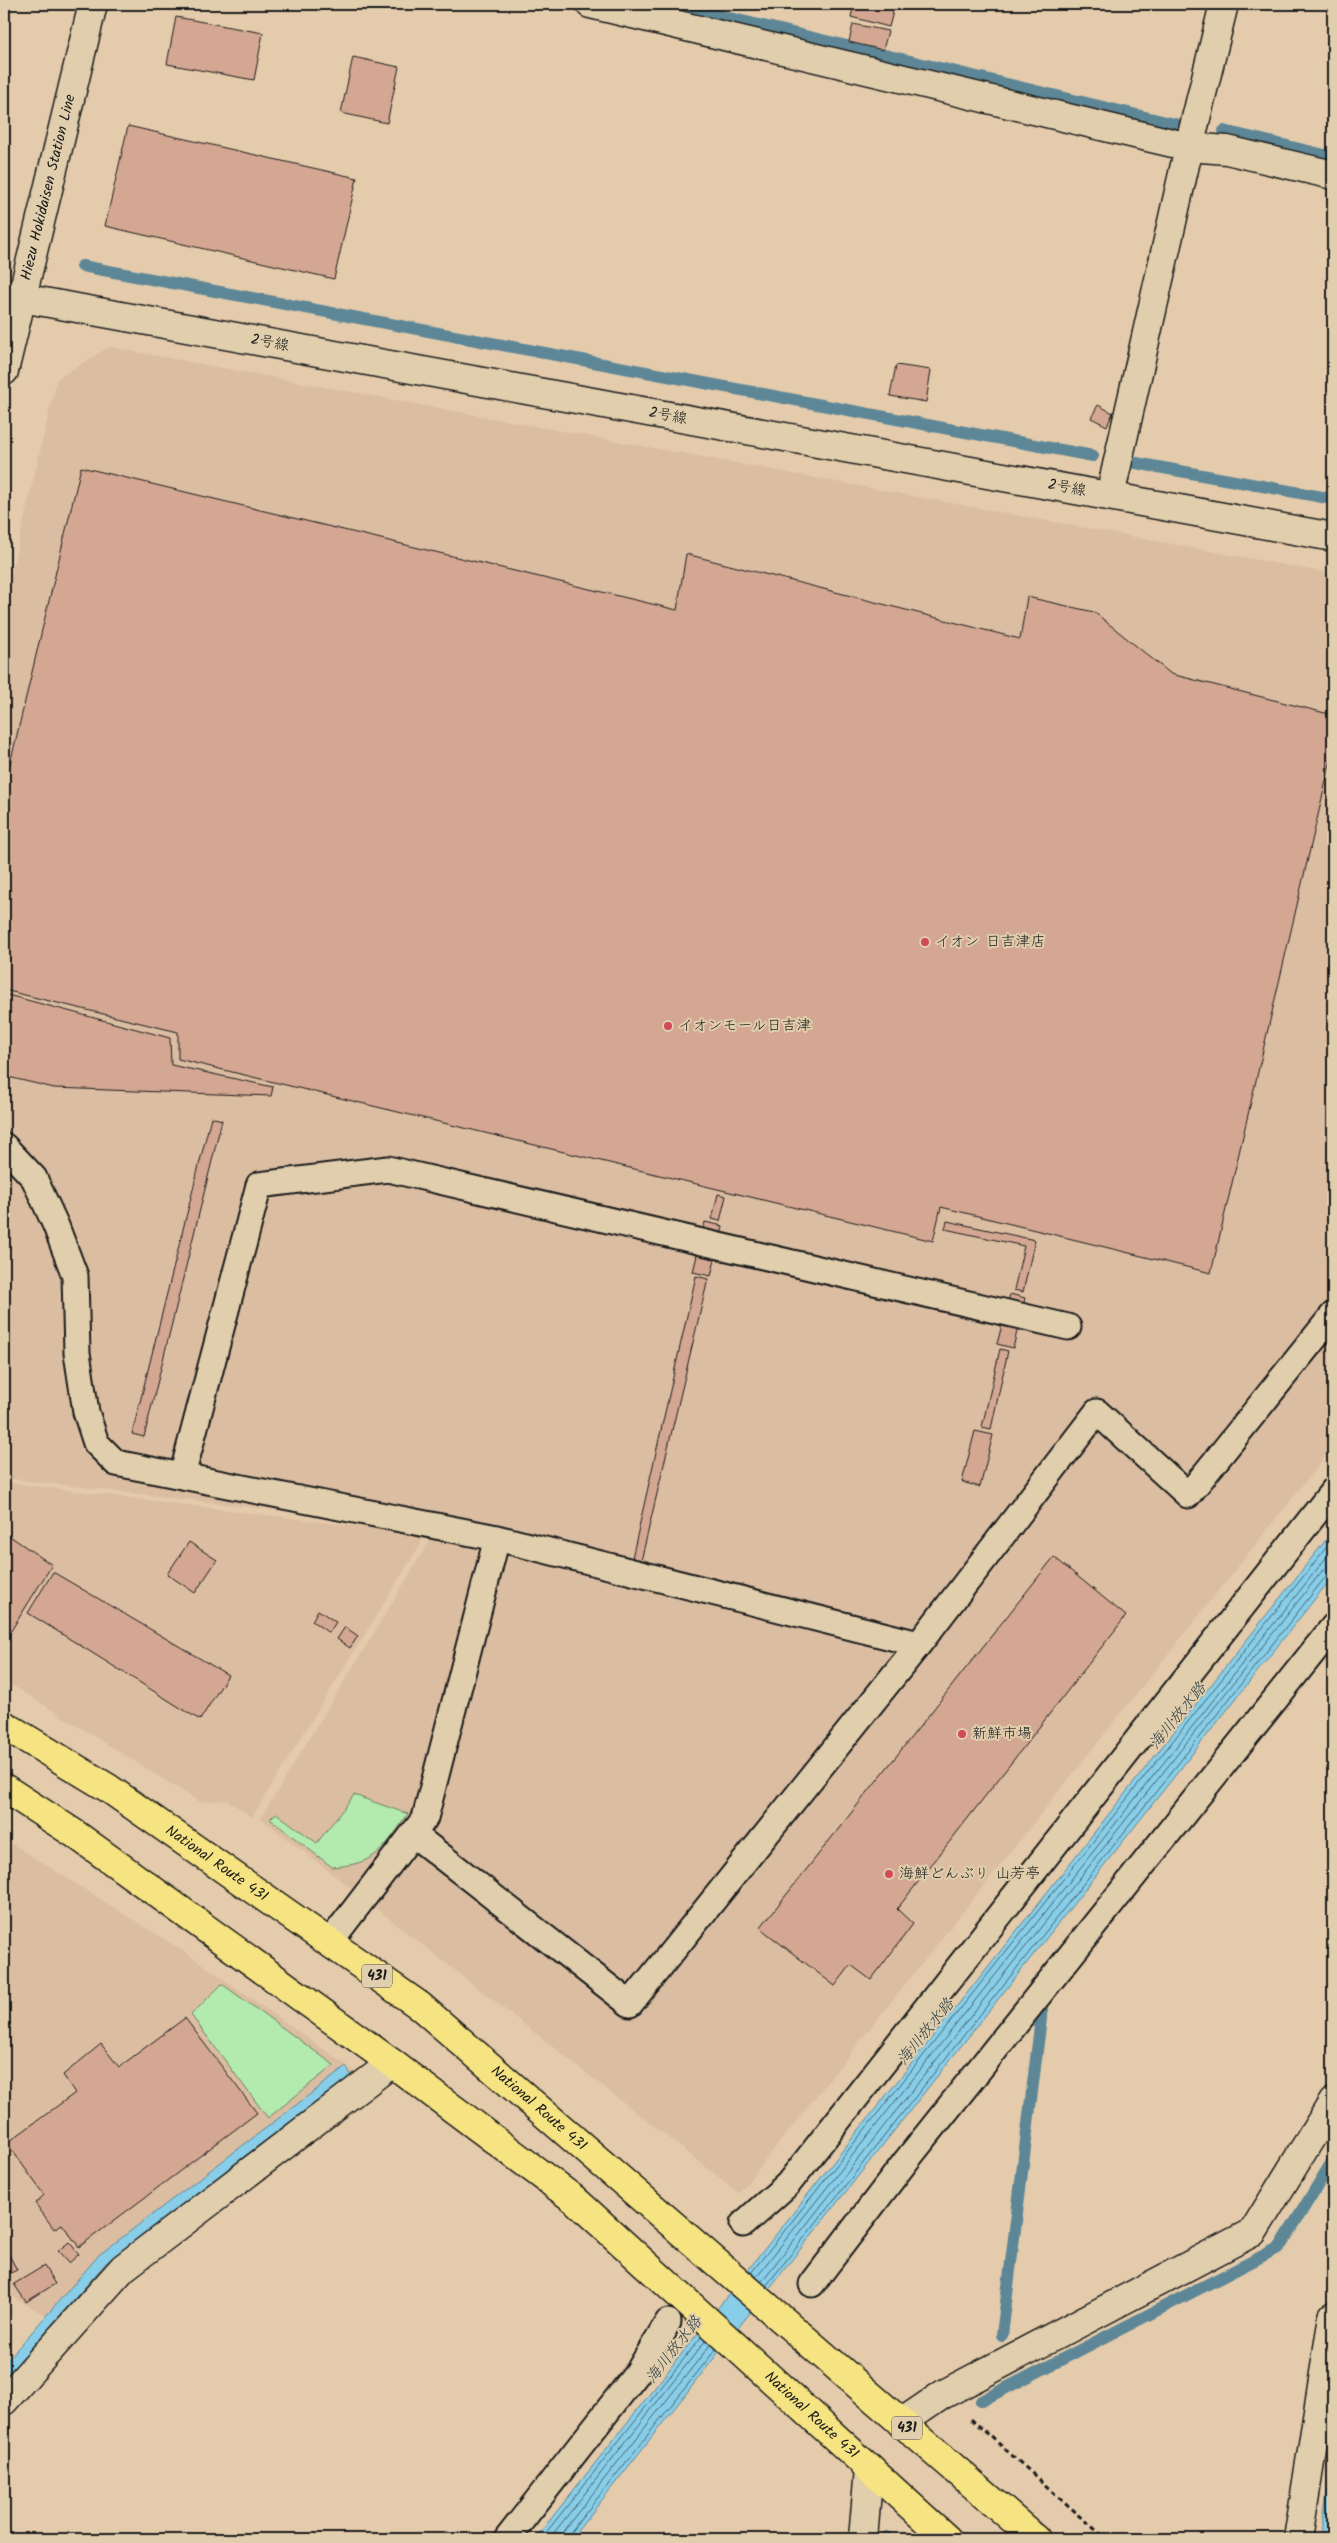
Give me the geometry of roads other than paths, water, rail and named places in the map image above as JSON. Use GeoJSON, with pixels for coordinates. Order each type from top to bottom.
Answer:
{"type":"FeatureCollection","features":[{"type":"Feature","properties":{"kind":"highway","name":"National Route 431"},"geometry":{"type":"LineString","coordinates":[[4,1724],[108,1788],[420,2006],[1036,2539]]}},
{"type":"Feature","properties":{"kind":"highway","name":"National Route 431"},"geometry":{"type":"LineString","coordinates":[[4,1788],[75,1834],[392,2063],[575,2200],[948,2539]]}},
{"type":"Feature","properties":{"kind":"street","name":"Hiezu Hokidaisen Station Line"},"geometry":{"type":"LineString","coordinates":[[4,371],[13,295],[93,4]]}},
{"type":"Feature","properties":{"kind":"street"},"geometry":{"type":"LineString","coordinates":[[590,4],[1189,147],[1227,150],[1333,175]]}},
{"type":"Feature","properties":{"kind":"street"},"geometry":{"type":"LineString","coordinates":[[1110,496],[1189,147],[1224,4]]}},
{"type":"Feature","properties":{"kind":"street","name":"2号線"},"geometry":{"type":"LineString","coordinates":[[13,295],[1333,537]]}},
{"type":"Feature","properties":{"kind":"street"},"geometry":{"type":"LineString","coordinates":[[4,2401],[123,2268],[392,2063]]}},
{"type":"Feature","properties":{"kind":"street"},"geometry":{"type":"LineString","coordinates":[[901,2423],[942,2395],[1253,2232],[1333,2102]]}},
{"type":"Feature","properties":{"kind":"street"},"geometry":{"type":"LineString","coordinates":[[1298,2539],[1333,2316]]}},
{"type":"Feature","properties":{"kind":"street"},"geometry":{"type":"LineString","coordinates":[[862,2539],[869,2468]]}},
{"type":"Feature","properties":{"kind":"lane"},"geometry":{"type":"LineString","coordinates":[[4,1146],[34,1178],[56,1226],[75,1276],[77,1353],[86,1412],[96,1444],[116,1464],[497,1538],[919,1644]]}},
{"type":"Feature","properties":{"kind":"lane"},"geometry":{"type":"LineString","coordinates":[[182,1476],[259,1185],[388,1168],[1068,1327]]}},
{"type":"Feature","properties":{"kind":"lane"},"geometry":{"type":"LineString","coordinates":[[413,1834],[630,2004],[919,1644],[1097,1412],[1188,1495],[1333,1315]]}},
{"type":"Feature","properties":{"kind":"lane"},"geometry":{"type":"LineString","coordinates":[[743,2224],[788,2184],[1333,1491]]}},
{"type":"Feature","properties":{"kind":"lane"},"geometry":{"type":"LineString","coordinates":[[330,1943],[425,1818],[497,1538]]}},
{"type":"Feature","properties":{"kind":"lane"},"geometry":{"type":"LineString","coordinates":[[812,2284],[906,2161],[1333,1627]]}},
{"type":"Feature","properties":{"kind":"lane"},"geometry":{"type":"LineString","coordinates":[[506,2539],[638,2372],[668,2322]]}},
{"type":"Feature","properties":{"kind":"water"},"geometry":{"type":"Polygon","coordinates":[[[1333,1531],[1333,1576],[571,2539],[535,2539],[1333,1531]]]}},
{"type":"Feature","properties":{"kind":"water"},"geometry":{"type":"Polygon","coordinates":[[[346,2067],[352,2076],[106,2263],[4,2379],[4,2364],[99,2255],[346,2067]]]}},
{"type":"Feature","properties":{"kind":"water"},"geometry":{"type":"Polygon","coordinates":[[[1333,2455],[1333,2503],[1328,2539],[1320,2539],[1333,2455]]]}},
{"type":"Feature","properties":{"kind":"waterway"},"geometry":{"type":"LineString","coordinates":[[670,4],[1183,126]]}},
{"type":"Feature","properties":{"kind":"waterway"},"geometry":{"type":"LineString","coordinates":[[1224,131],[1333,157]]}},
{"type":"Feature","properties":{"kind":"waterway"},"geometry":{"type":"LineString","coordinates":[[82,266],[1093,456]]}},
{"type":"Feature","properties":{"kind":"waterway"},"geometry":{"type":"LineString","coordinates":[[1136,463],[1333,499]]}},
{"type":"Feature","properties":{"kind":"waterway"},"geometry":{"type":"LineString","coordinates":[[1002,2335],[1042,2010]]}},
{"type":"Feature","properties":{"kind":"waterway"},"geometry":{"type":"LineString","coordinates":[[981,2401],[1280,2247],[1333,2160]]}},
{"type":"Feature","properties":{"kind":"place","name":"イオン 日吉津店"},"geometry":{"type":"Point","coordinates":[925,942]}},
{"type":"Feature","properties":{"kind":"place","name":"イオンモール日吉津"},"geometry":{"type":"Point","coordinates":[668,1026]}},
{"type":"Feature","properties":{"kind":"place","name":"新鮮市場"},"geometry":{"type":"Point","coordinates":[962,1734]}},
{"type":"Feature","properties":{"kind":"place","name":"海鮮どんぶり 山芳亭"},"geometry":{"type":"Point","coordinates":[889,1874]}},
{"type":"Feature","properties":{"kind":"water label","name":"海川放水路"},"geometry":{"type":"Point","coordinates":[1178,1716]}},
{"type":"Feature","properties":{"kind":"water label","name":"海川放水路"},"geometry":{"type":"Point","coordinates":[926,2032]}},
{"type":"Feature","properties":{"kind":"water label","name":"海川放水路"},"geometry":{"type":"Point","coordinates":[674,2350]}}]}
